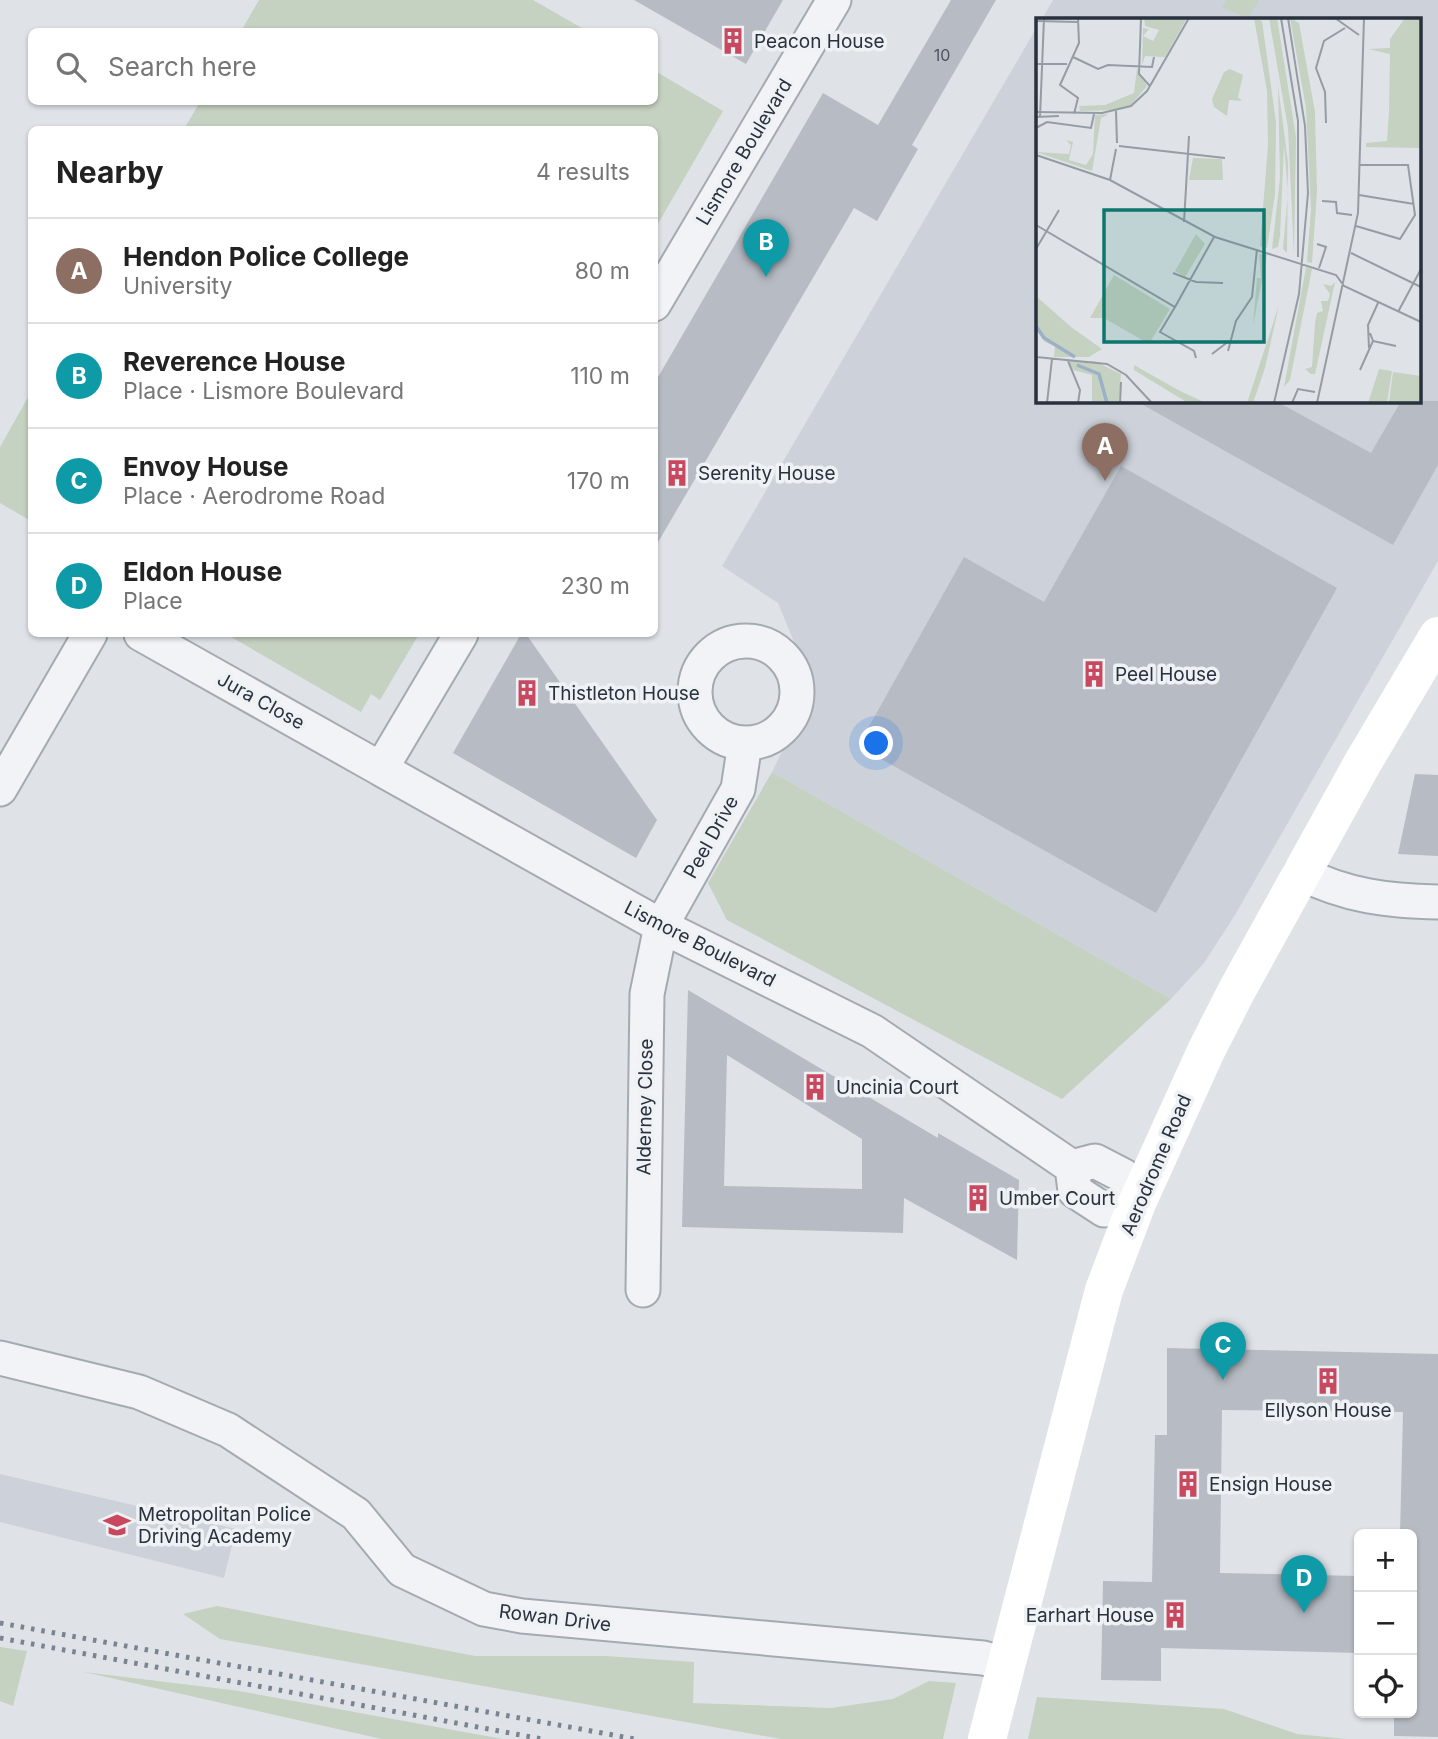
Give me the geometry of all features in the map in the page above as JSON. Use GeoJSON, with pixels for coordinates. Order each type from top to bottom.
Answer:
{"type":"FeatureCollection","features":[{"type":"Feature","properties":{"kind":"street","name":"Lismore Boulevard"},"geometry":{"type":"LineString","coordinates":[[658,297],[834,0]]}},
{"type":"Feature","properties":{"kind":"street","name":"Aerodrome Road"},"geometry":{"type":"LineString","coordinates":[[987,1739],[1104,1290],[1137,1203],[1206,1051],[1301,873],[1438,636]]}},
{"type":"Feature","properties":{"kind":"street"},"geometry":{"type":"LineString","coordinates":[[0,789],[88,637]]}},
{"type":"Feature","properties":{"kind":"street","name":"Jura Close"},"geometry":{"type":"LineString","coordinates":[[146,637],[381,769]]}},
{"type":"Feature","properties":{"kind":"street"},"geometry":{"type":"LineString","coordinates":[[381,769],[459,637]]}},
{"type":"Feature","properties":{"kind":"street","name":"Peel Drive"},"geometry":{"type":"LineString","coordinates":[[662,926],[738,789],[745,743]]}},
{"type":"Feature","properties":{"kind":"street","name":"Lismore Boulevard"},"geometry":{"type":"LineString","coordinates":[[381,769],[662,926],[872,1031],[1072,1167],[1095,1161],[1124,1176],[1137,1203]]}},
{"type":"Feature","properties":{"kind":"street"},"geometry":{"type":"LineString","coordinates":[[1301,873],[1320,883],[1385,901],[1438,902]]}},
{"type":"Feature","properties":{"kind":"street","name":"Alderney Close"},"geometry":{"type":"LineString","coordinates":[[643,1290],[647,994],[662,926]]}},
{"type":"Feature","properties":{"kind":"street","name":"Rowan Drive"},"geometry":{"type":"LineString","coordinates":[[2,1356],[139,1392],[228,1430],[356,1514],[402,1570],[484,1609],[522,1616],[983,1658],[1006,1664]]}},
{"type":"Feature","properties":{"kind":"shaded area"},"geometry":{"type":"Polygon","coordinates":[[[1053,0],[1438,0],[1438,561],[1235,915],[1204,963],[1171,999],[772,772],[813,688],[778,603],[722,566],[1036,29],[1036,402],[1420,402],[1420,18],[1043,18],[1053,0]]]}},
{"type":"Feature","properties":{"kind":"shaded area","name":"Metropolitan Police Driving Academy"},"geometry":{"type":"Polygon","coordinates":[[[0,1474],[236,1529],[224,1578],[0,1522],[0,1474]]]}},
{"type":"Feature","properties":{"kind":"green space"},"geometry":{"type":"Polygon","coordinates":[[[259,0],[533,0],[582,28],[243,28],[259,0]]]}},
{"type":"Feature","properties":{"kind":"green space"},"geometry":{"type":"Polygon","coordinates":[[[1226,0],[1259,0],[1249,18],[1222,7],[1226,0]]]}},
{"type":"Feature","properties":{"kind":"green space"},"geometry":{"type":"Polygon","coordinates":[[[658,73],[723,111],[658,224],[658,126],[186,126],[198,105],[658,105],[658,73]]]}},
{"type":"Feature","properties":{"kind":"green space"},"geometry":{"type":"Polygon","coordinates":[[[28,397],[28,519],[0,503],[0,447],[28,397]]]}},
{"type":"Feature","properties":{"kind":"green space"},"geometry":{"type":"Polygon","coordinates":[[[231,637],[417,637],[380,700],[371,694],[361,712],[231,637]]]}},
{"type":"Feature","properties":{"kind":"green space"},"geometry":{"type":"Polygon","coordinates":[[[772,772],[1171,999],[1062,1099],[727,920],[708,883],[772,772]]]}},
{"type":"Feature","properties":{"kind":"green space"},"geometry":{"type":"Polygon","coordinates":[[[217,1606],[475,1656],[606,1656],[694,1662],[693,1703],[831,1708],[893,1699],[929,1681],[956,1683],[943,1739],[781,1739],[220,1639],[183,1614],[217,1606]]]}},
{"type":"Feature","properties":{"kind":"green space"},"geometry":{"type":"Polygon","coordinates":[[[0,1647],[27,1651],[13,1706],[0,1701],[0,1647]]]}},
{"type":"Feature","properties":{"kind":"green space"},"geometry":{"type":"Polygon","coordinates":[[[84,1672],[239,1691],[503,1739],[382,1739],[84,1672]]]}},
{"type":"Feature","properties":{"kind":"green space"},"geometry":{"type":"Polygon","coordinates":[[[1037,1697],[1224,1709],[1297,1734],[1346,1739],[1028,1739],[1037,1697]]]}},
{"type":"Feature","properties":{"kind":"building","name":"Peacon House"},"geometry":{"type":"Polygon","coordinates":[[[634,0],[783,0],[746,64],[634,0]]]}},
{"type":"Feature","properties":{"kind":"building"},"geometry":{"type":"Polygon","coordinates":[[[951,0],[996,0],[912,145],[918,149],[877,221],[854,208],[658,542],[658,377],[823,93],[878,125],[951,0]]]}},
{"type":"Feature","properties":{"kind":"building"},"geometry":{"type":"Polygon","coordinates":[[[1438,401],[1438,465],[1393,545],[1138,402],[1278,402],[1371,453],[1400,402],[1438,401]]]}},
{"type":"Feature","properties":{"kind":"building","name":"Peel House"},"geometry":{"type":"Polygon","coordinates":[[[1121,466],[1337,588],[1156,913],[858,746],[964,557],[1044,602],[1121,466]]]}},
{"type":"Feature","properties":{"kind":"building","name":"Thistleton House"},"geometry":{"type":"Polygon","coordinates":[[[519,637],[528,637],[657,820],[636,858],[453,753],[519,637]]]}},
{"type":"Feature","properties":{"kind":"building"},"geometry":{"type":"Polygon","coordinates":[[[1415,774],[1438,775],[1438,856],[1398,854],[1415,774]]]}},
{"type":"Feature","properties":{"kind":"building","name":"Uncinia Court"},"geometry":{"type":"Polygon","coordinates":[[[688,990],[938,1138],[938,1133],[1019,1180],[1017,1260],[904,1198],[903,1233],[682,1227],[688,990]],[[727,1055],[724,1186],[862,1189],[862,1139],[727,1055]]]}},
{"type":"Feature","properties":{"kind":"building"},"geometry":{"type":"Polygon","coordinates":[[[1167,1348],[1438,1354],[1438,1737],[1394,1736],[1394,1718],[1417,1718],[1417,1529],[1400,1529],[1403,1412],[1222,1410],[1220,1573],[1354,1576],[1354,1653],[1161,1648],[1161,1681],[1101,1680],[1103,1581],[1152,1582],[1155,1435],[1167,1435],[1167,1348]]]}},
{"type":"Feature","properties":{"kind":"railway"},"geometry":{"type":"LineString","coordinates":[[0,1623],[635,1739]]}},
{"type":"Feature","properties":{"kind":"railway"},"geometry":{"type":"LineString","coordinates":[[0,1638],[542,1739]]}},
{"type":"Feature","properties":{"kind":"place","name":"Peacon House"},"geometry":{"type":"Point","coordinates":[733,41]}},
{"type":"Feature","properties":{"kind":"place","name":"Reverence House"},"geometry":{"type":"Point","coordinates":[766,277]}},
{"type":"Feature","properties":{"kind":"place","name":"Serenity House"},"geometry":{"type":"Point","coordinates":[677,473]}},
{"type":"Feature","properties":{"kind":"place","name":"Hendon Police College"},"geometry":{"type":"Point","coordinates":[1105,481]}},
{"type":"Feature","properties":{"kind":"place","name":"Peel House"},"geometry":{"type":"Point","coordinates":[1094,674]}},
{"type":"Feature","properties":{"kind":"place","name":"Thistleton House"},"geometry":{"type":"Point","coordinates":[527,693]}},
{"type":"Feature","properties":{"kind":"place","name":"Uncinia Court"},"geometry":{"type":"Point","coordinates":[815,1087]}},
{"type":"Feature","properties":{"kind":"place","name":"Umber Court"},"geometry":{"type":"Point","coordinates":[978,1198]}},
{"type":"Feature","properties":{"kind":"place","name":"Envoy House"},"geometry":{"type":"Point","coordinates":[1223,1380]}},
{"type":"Feature","properties":{"kind":"place","name":"Ellyson House"},"geometry":{"type":"Point","coordinates":[1328,1381]}},
{"type":"Feature","properties":{"kind":"place","name":"Ensign House"},"geometry":{"type":"Point","coordinates":[1188,1484]}},
{"type":"Feature","properties":{"kind":"place","name":"Metropolitan Police Driving Academy"},"geometry":{"type":"Point","coordinates":[117,1525]}},
{"type":"Feature","properties":{"kind":"place","name":"Eldon House"},"geometry":{"type":"Point","coordinates":[1304,1613]}},
{"type":"Feature","properties":{"kind":"place","name":"Earhart House"},"geometry":{"type":"Point","coordinates":[1175,1615]}}]}
